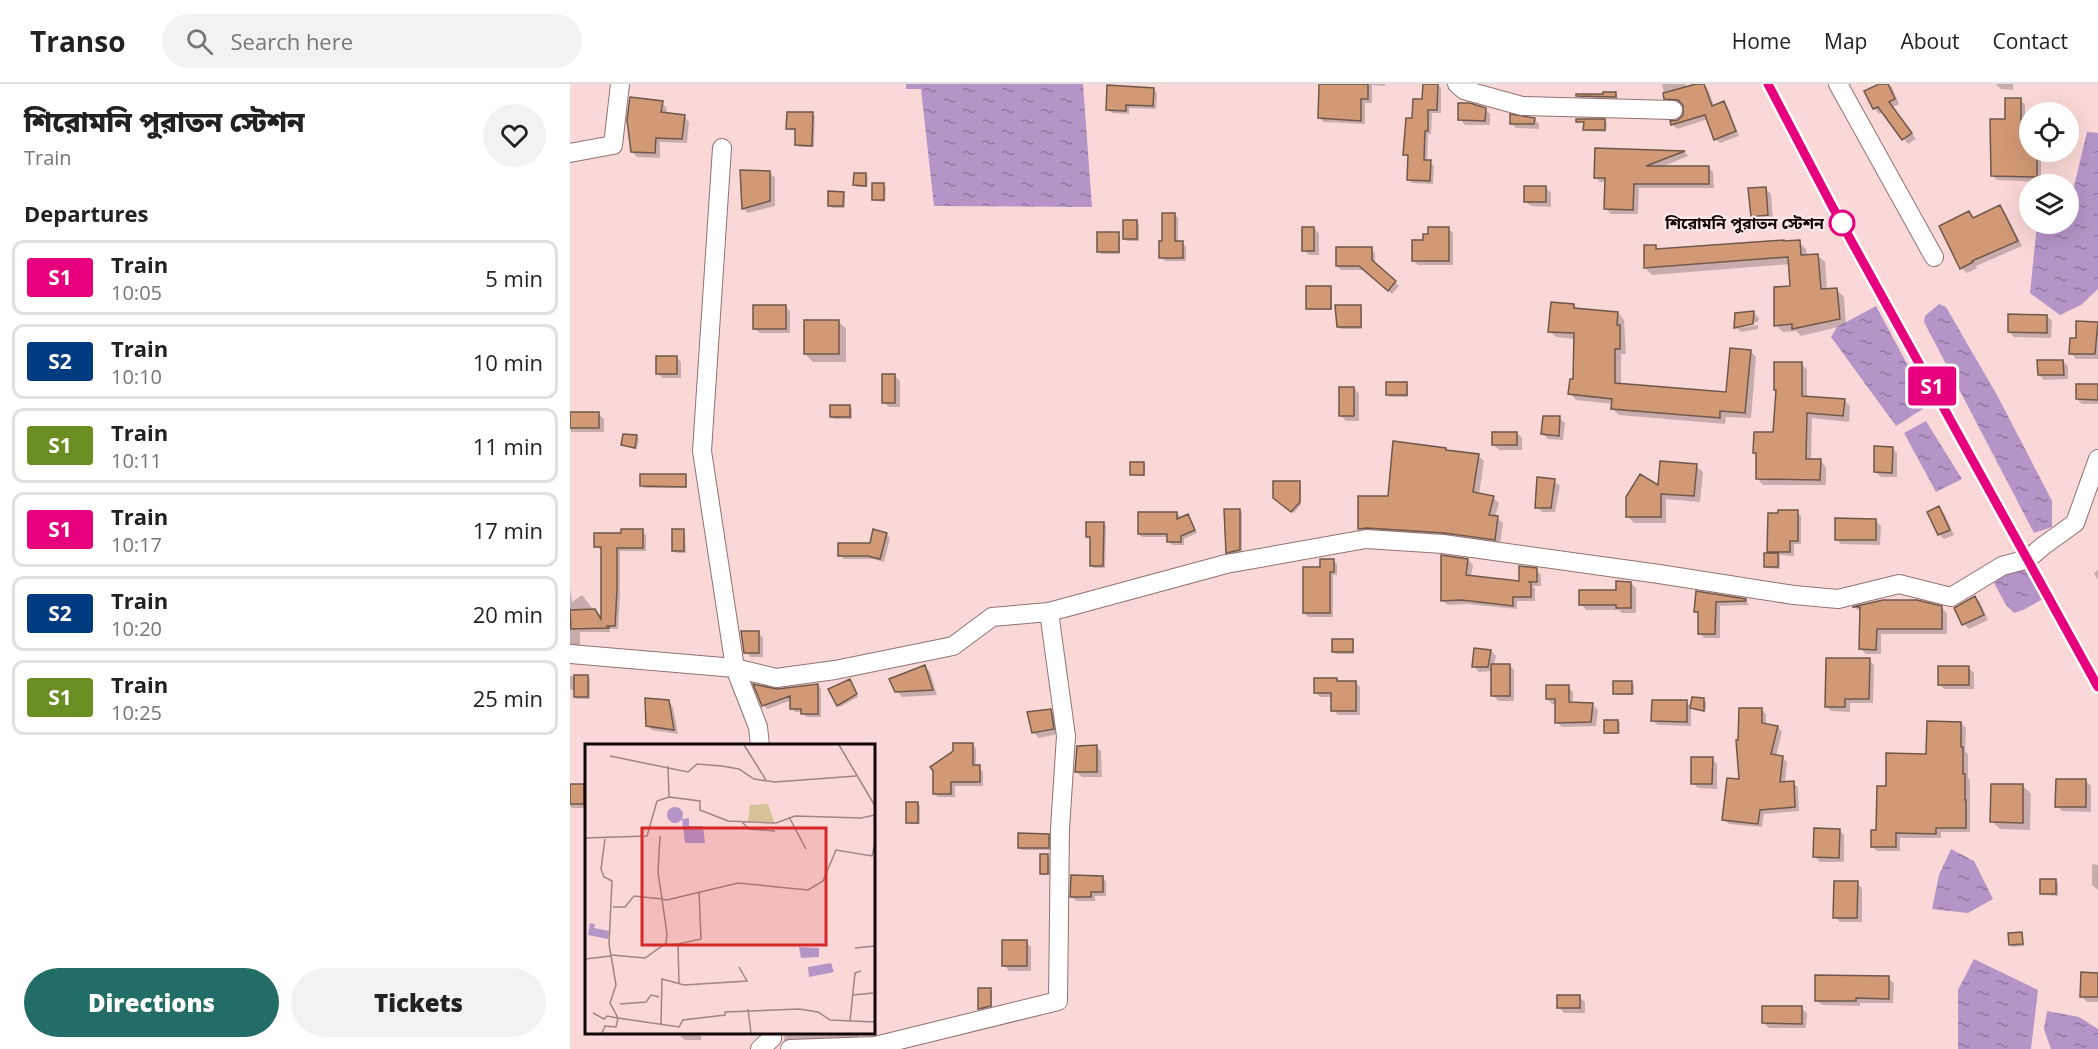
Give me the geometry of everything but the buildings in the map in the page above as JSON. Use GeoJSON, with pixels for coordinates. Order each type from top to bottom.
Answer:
{"type":"FeatureCollection","features":[{"type":"Feature","properties":{"kind":"street"},"geometry":{"type":"LineString","coordinates":[[570,153],[613,145],[620,84]]}},
{"type":"Feature","properties":{"kind":"street"},"geometry":{"type":"LineString","coordinates":[[1457,84],[1464,90],[1522,106],[1673,110]]}},
{"type":"Feature","properties":{"kind":"street"},"geometry":{"type":"LineString","coordinates":[[1838,84],[1934,257]]}},
{"type":"Feature","properties":{"kind":"street"},"geometry":{"type":"LineString","coordinates":[[722,148],[702,451],[735,668],[758,727],[760,744]]}},
{"type":"Feature","properties":{"kind":"street"},"geometry":{"type":"LineString","coordinates":[[570,654],[735,668],[776,678],[835,670],[953,645],[992,617],[1049,612],[1226,564],[1366,539],[1443,544],[1794,595],[1838,599],[1899,584],[1951,597],[2002,566],[2028,559],[2075,523],[2098,459]]}},
{"type":"Feature","properties":{"kind":"street"},"geometry":{"type":"LineString","coordinates":[[790,1049],[875,1048],[1058,1001],[1060,830],[1066,736],[1049,612]]}},
{"type":"Feature","properties":{"kind":"street"},"geometry":{"type":"LineString","coordinates":[[759,1049],[772,1038],[772,1034]]}},
{"type":"Feature","properties":{"kind":"water"},"geometry":{"type":"Polygon","coordinates":[[[906,84],[1083,84],[1092,207],[934,206],[921,89],[906,89],[906,84]]]}},
{"type":"Feature","properties":{"kind":"water"},"geometry":{"type":"Polygon","coordinates":[[[2087,132],[2098,133],[2098,289],[2081,305],[2060,315],[2030,293],[2036,234],[2079,234],[2079,174],[2077,174],[2087,132]]]}},
{"type":"Feature","properties":{"kind":"water"},"geometry":{"type":"Polygon","coordinates":[[[1939,304],[1946,307],[1997,395],[2052,501],[2052,527],[2034,533],[1924,322],[1925,316],[1939,304]]]}},
{"type":"Feature","properties":{"kind":"water"},"geometry":{"type":"Polygon","coordinates":[[[1876,306],[1929,405],[1896,426],[1831,337],[1837,327],[1876,306]]]}},
{"type":"Feature","properties":{"kind":"water"},"geometry":{"type":"Polygon","coordinates":[[[1926,421],[1962,479],[1936,492],[1904,433],[1926,421]]]}},
{"type":"Feature","properties":{"kind":"water"},"geometry":{"type":"Polygon","coordinates":[[[2019,569],[2036,577],[2045,595],[2043,599],[2014,613],[2006,605],[1994,583],[1999,577],[2019,569]]]}},
{"type":"Feature","properties":{"kind":"water"},"geometry":{"type":"Polygon","coordinates":[[[1951,849],[1974,861],[1993,899],[1968,913],[1932,909],[1939,875],[1951,849]]]}},
{"type":"Feature","properties":{"kind":"water"},"geometry":{"type":"Polygon","coordinates":[[[1974,959],[2038,990],[2031,1049],[1958,1049],[1958,990],[1974,959]]]}},
{"type":"Feature","properties":{"kind":"water"},"geometry":{"type":"Polygon","coordinates":[[[2047,1011],[2079,1017],[2098,1029],[2098,1049],[2051,1049],[2044,1029],[2047,1011]]]}},
{"type":"Feature","properties":{"kind":"railway"},"geometry":{"type":"LineString","coordinates":[[1768,84],[1832,206],[2098,687]]}},
{"type":"Feature","properties":{"kind":"train","name":"S1"},"geometry":{"type":"LineString","coordinates":[[1768,84],[1832,206],[2098,687]]}},
{"type":"Feature","properties":{"kind":"place","name":"শিরোমনি পুরাতন স্টেশন"},"geometry":{"type":"Point","coordinates":[1842,223]}}]}
